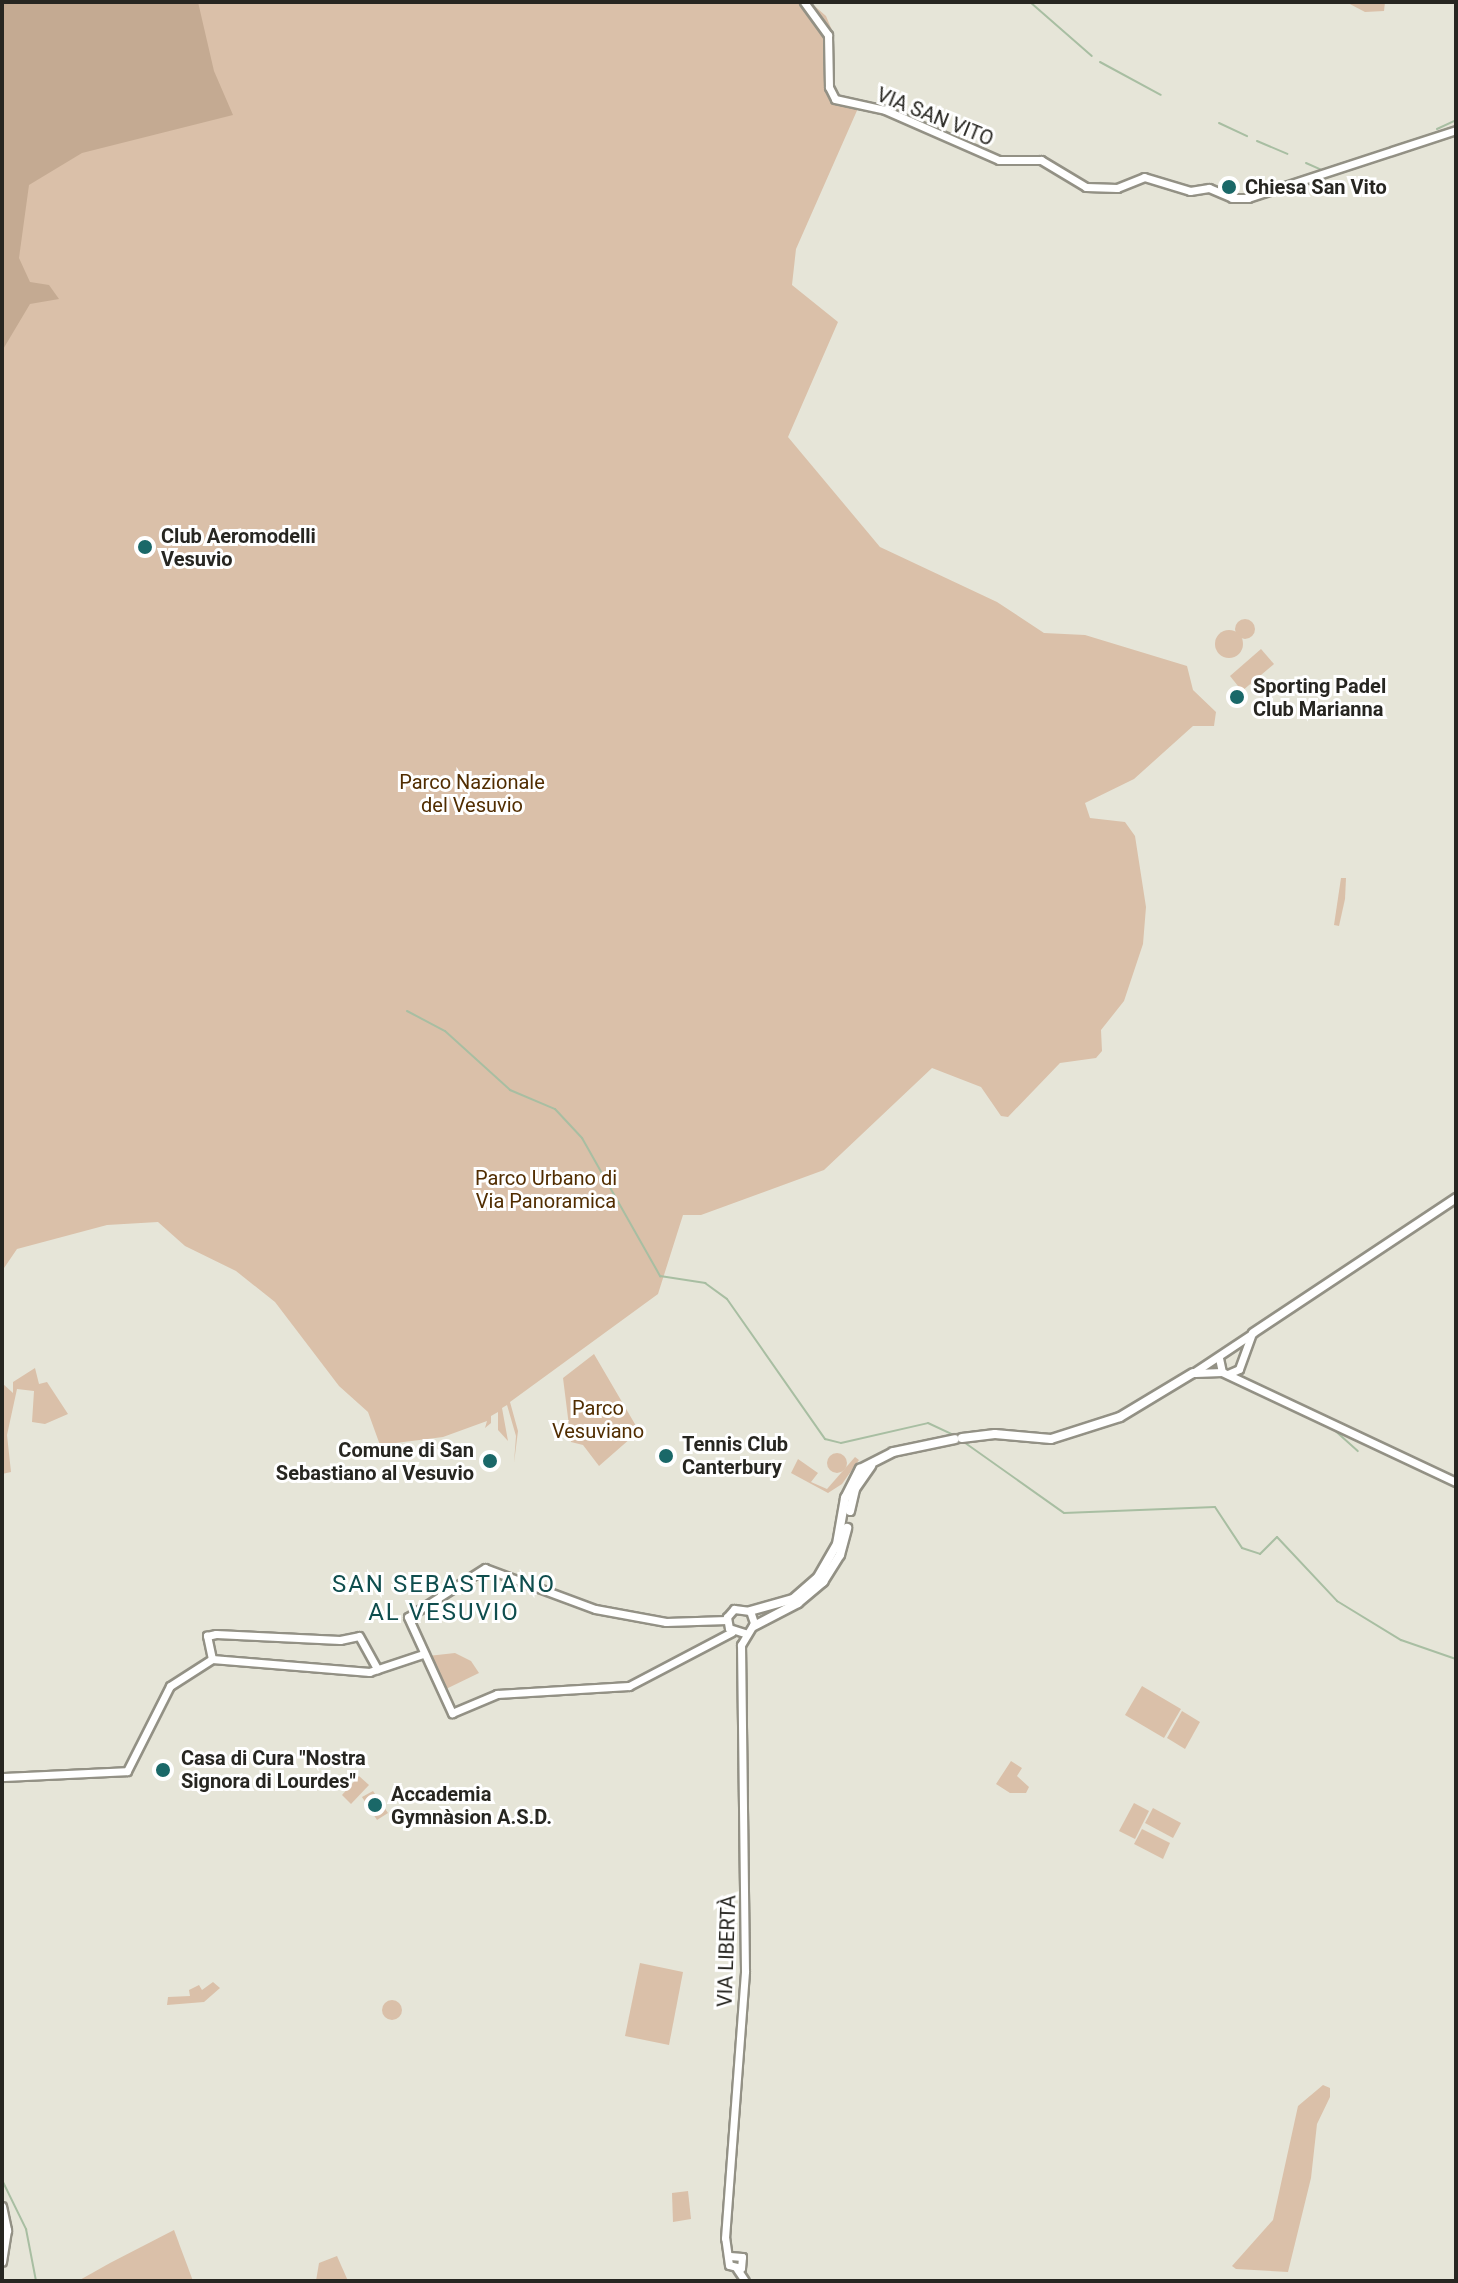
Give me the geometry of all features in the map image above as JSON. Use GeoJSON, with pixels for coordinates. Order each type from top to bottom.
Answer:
{"type":"FeatureCollection","features":[{"type":"Feature","properties":{"kind":"main road"},"geometry":{"type":"LineString","coordinates":[[1253,1333],[1456,1198]]}},
{"type":"Feature","properties":{"kind":"main road"},"geometry":{"type":"LineString","coordinates":[[750,1611],[793,1599],[818,1577],[840,1538],[849,1486],[860,1469],[882,1456],[958,1438],[995,1434],[1051,1439],[1120,1417],[1193,1373]]}},
{"type":"Feature","properties":{"kind":"main road"},"geometry":{"type":"LineString","coordinates":[[750,1630],[798,1603],[833,1569],[844,1543],[855,1489],[882,1456]]}},
{"type":"Feature","properties":{"kind":"street","name":"VIA SAN VITO"},"geometry":{"type":"LineString","coordinates":[[804,2],[828,35],[829,87],[835,99],[885,110],[1007,161],[1041,160],[1086,187],[1117,188],[1144,177],[1239,199],[1271,194],[1456,128]]}},
{"type":"Feature","properties":{"kind":"street"},"geometry":{"type":"LineString","coordinates":[[1193,1373],[1253,1333]]}},
{"type":"Feature","properties":{"kind":"street"},"geometry":{"type":"LineString","coordinates":[[1193,1373],[1236,1372],[1253,1333]]}},
{"type":"Feature","properties":{"kind":"street"},"geometry":{"type":"LineString","coordinates":[[1228,1350],[1241,1361],[1248,1382]]}},
{"type":"Feature","properties":{"kind":"street"},"geometry":{"type":"LineString","coordinates":[[1219,1358],[1224,1372],[1456,1482]]}},
{"type":"Feature","properties":{"kind":"street"},"geometry":{"type":"LineString","coordinates":[[477,1569],[493,1569],[595,1609],[666,1622],[727,1620],[734,1609],[750,1611],[750,1630],[733,1633],[629,1686],[497,1694],[451,1712],[408,1618],[477,1569]]}},
{"type":"Feature","properties":{"kind":"street"},"geometry":{"type":"LineString","coordinates":[[727,1620],[741,1645]]}},
{"type":"Feature","properties":{"kind":"street","name":"VIA LIBERTÀ"},"geometry":{"type":"LineString","coordinates":[[730,2256],[725,2238],[745,1971],[741,1645],[750,1630]]}},
{"type":"Feature","properties":{"kind":"street"},"geometry":{"type":"LineString","coordinates":[[212,1659],[207,1636],[237,1633],[340,1640],[360,1636],[377,1669]]}},
{"type":"Feature","properties":{"kind":"street"},"geometry":{"type":"LineString","coordinates":[[397,1660],[418,1643]]}},
{"type":"Feature","properties":{"kind":"street"},"geometry":{"type":"LineString","coordinates":[[2,1777],[124,1773],[134,1763],[170,1686],[212,1659],[377,1669],[423,1654]]}},
{"type":"Feature","properties":{"kind":"street"},"geometry":{"type":"LineString","coordinates":[[2,2206],[7,2230],[2,2262]]}},
{"type":"Feature","properties":{"kind":"street"},"geometry":{"type":"LineString","coordinates":[[737,2269],[743,2259],[730,2256],[729,2265],[737,2269],[745,2281]]}},
{"type":"Feature","properties":{"kind":"green space","name":"Parco Nazionale del Vesuvio"},"geometry":{"type":"Polygon","coordinates":[[[2,2],[810,2],[826,16],[834,35],[834,96],[859,106],[796,249],[792,285],[838,322],[788,437],[880,547],[997,602],[1044,633],[1085,635],[1187,666],[1193,690],[1216,712],[1214,726],[1193,726],[1134,779],[1085,803],[1090,818],[1125,822],[1135,836],[1146,907],[1143,944],[1124,1001],[1101,1030],[1102,1051],[1096,1058],[1060,1063],[1008,1117],[1001,1116],[981,1087],[932,1068],[824,1170],[701,1215],[683,1215],[658,1294],[510,1402],[518,1431],[514,1463],[516,1436],[507,1405],[502,1408],[508,1441],[498,1430],[498,1412],[491,1416],[491,1423],[485,1428],[487,1421],[443,1437],[380,1445],[368,1412],[339,1386],[275,1302],[236,1271],[185,1246],[158,1222],[107,1225],[17,1249],[2,1271],[2,2]]]}},
{"type":"Feature","properties":{"kind":"green space"},"geometry":{"type":"Polygon","coordinates":[[[1346,2],[1385,2],[1384,11],[1365,12],[1346,2]]]}},
{"type":"Feature","properties":{"kind":"green space"},"geometry":{"type":"Polygon","coordinates":[[[1245,619],[1252,622],[1255,629],[1252,636],[1245,639],[1238,636],[1235,629],[1238,622],[1245,619]]]}},
{"type":"Feature","properties":{"kind":"green space"},"geometry":{"type":"Polygon","coordinates":[[[1229,630],[1239,634],[1243,644],[1239,654],[1229,658],[1219,654],[1215,644],[1219,634],[1229,630]]]}},
{"type":"Feature","properties":{"kind":"green space"},"geometry":{"type":"Polygon","coordinates":[[[1261,649],[1274,664],[1242,691],[1230,676],[1261,649]]]}},
{"type":"Feature","properties":{"kind":"green space"},"geometry":{"type":"Polygon","coordinates":[[[1341,878],[1346,878],[1339,926],[1334,925],[1341,878]]]}},
{"type":"Feature","properties":{"kind":"green space","name":"Parco Vesuviano"},"geometry":{"type":"Polygon","coordinates":[[[594,1354],[639,1431],[599,1466],[583,1445],[571,1442],[563,1378],[594,1354]]]}},
{"type":"Feature","properties":{"kind":"green space"},"geometry":{"type":"Polygon","coordinates":[[[35,1368],[39,1384],[47,1382],[68,1414],[45,1424],[32,1422],[34,1391],[17,1389],[7,1435],[11,1472],[2,1474],[2,1383],[13,1393],[13,1382],[35,1368]]]}},
{"type":"Feature","properties":{"kind":"green space"},"geometry":{"type":"Polygon","coordinates":[[[837,1453],[844,1456],[847,1463],[844,1470],[837,1473],[830,1470],[827,1463],[830,1456],[837,1453]]]}},
{"type":"Feature","properties":{"kind":"green space"},"geometry":{"type":"Polygon","coordinates":[[[855,1457],[859,1460],[842,1484],[828,1493],[791,1473],[798,1459],[818,1473],[811,1482],[827,1489],[855,1457]]]}},
{"type":"Feature","properties":{"kind":"green space"},"geometry":{"type":"Polygon","coordinates":[[[455,1653],[471,1661],[479,1673],[446,1689],[428,1656],[455,1653]]]}},
{"type":"Feature","properties":{"kind":"green space"},"geometry":{"type":"Polygon","coordinates":[[[1142,1686],[1181,1709],[1164,1738],[1125,1715],[1142,1686]]]}},
{"type":"Feature","properties":{"kind":"green space"},"geometry":{"type":"Polygon","coordinates":[[[1182,1711],[1200,1722],[1185,1749],[1167,1738],[1182,1711]]]}},
{"type":"Feature","properties":{"kind":"green space"},"geometry":{"type":"Polygon","coordinates":[[[1011,1761],[1022,1768],[1017,1776],[1029,1787],[1026,1793],[1010,1793],[996,1784],[1011,1761]]]}},
{"type":"Feature","properties":{"kind":"green space"},"geometry":{"type":"Polygon","coordinates":[[[359,1776],[369,1785],[351,1804],[342,1795],[359,1776]]]}},
{"type":"Feature","properties":{"kind":"green space","name":"Accademia Gymnàsion A.S.D."},"geometry":{"type":"Polygon","coordinates":[[[373,1791],[388,1813],[377,1820],[362,1797],[373,1791]]]}},
{"type":"Feature","properties":{"kind":"green space"},"geometry":{"type":"Polygon","coordinates":[[[1134,1803],[1149,1811],[1135,1839],[1119,1831],[1134,1803]]]}},
{"type":"Feature","properties":{"kind":"green space"},"geometry":{"type":"Polygon","coordinates":[[[1153,1808],[1181,1823],[1173,1838],[1145,1823],[1153,1808]]]}},
{"type":"Feature","properties":{"kind":"green space"},"geometry":{"type":"Polygon","coordinates":[[[1142,1829],[1170,1843],[1163,1859],[1134,1844],[1142,1829]]]}},
{"type":"Feature","properties":{"kind":"green space"},"geometry":{"type":"Polygon","coordinates":[[[640,1963],[683,1972],[669,2045],[625,2036],[640,1963]]]}},
{"type":"Feature","properties":{"kind":"green space"},"geometry":{"type":"Polygon","coordinates":[[[213,1982],[220,1988],[204,2002],[167,2005],[168,1997],[190,1996],[189,1990],[199,1985],[202,1990],[213,1982]]]}},
{"type":"Feature","properties":{"kind":"green space"},"geometry":{"type":"Polygon","coordinates":[[[392,2000],[399,2003],[402,2010],[399,2017],[392,2020],[385,2017],[382,2010],[385,2003],[392,2000]]]}},
{"type":"Feature","properties":{"kind":"green space"},"geometry":{"type":"Polygon","coordinates":[[[1323,2085],[1330,2088],[1330,2097],[1317,2124],[1311,2178],[1288,2272],[1236,2269],[1232,2266],[1273,2220],[1298,2106],[1323,2085]]]}},
{"type":"Feature","properties":{"kind":"green space"},"geometry":{"type":"Polygon","coordinates":[[[688,2191],[691,2219],[673,2222],[672,2193],[688,2191]]]}},
{"type":"Feature","properties":{"kind":"green space"},"geometry":{"type":"Polygon","coordinates":[[[174,2230],[193,2281],[78,2281],[110,2263],[174,2230]]]}},
{"type":"Feature","properties":{"kind":"green space"},"geometry":{"type":"Polygon","coordinates":[[[337,2256],[348,2281],[316,2281],[319,2263],[337,2256]]]}},
{"type":"Feature","properties":{"kind":"shaded area"},"geometry":{"type":"Polygon","coordinates":[[[2,2],[198,2],[214,71],[233,115],[82,153],[29,185],[19,258],[30,282],[49,285],[59,299],[30,304],[2,351],[2,2]]]}},
{"type":"Feature","properties":{"kind":"waterway"},"geometry":{"type":"LineString","coordinates":[[1030,2],[1092,56]]}},
{"type":"Feature","properties":{"kind":"waterway"},"geometry":{"type":"LineString","coordinates":[[1100,62],[1161,95]]}},
{"type":"Feature","properties":{"kind":"waterway"},"geometry":{"type":"LineString","coordinates":[[1437,129],[1456,120]]}},
{"type":"Feature","properties":{"kind":"waterway"},"geometry":{"type":"LineString","coordinates":[[1219,123],[1247,136]]}},
{"type":"Feature","properties":{"kind":"waterway"},"geometry":{"type":"LineString","coordinates":[[1257,141],[1287,154]]}},
{"type":"Feature","properties":{"kind":"waterway"},"geometry":{"type":"LineString","coordinates":[[1306,163],[1322,170]]}},
{"type":"Feature","properties":{"kind":"waterway"},"geometry":{"type":"LineString","coordinates":[[407,1011],[445,1031],[510,1090],[555,1109],[582,1138],[660,1276],[705,1283],[727,1299],[825,1439],[841,1443],[928,1423],[956,1436]]}},
{"type":"Feature","properties":{"kind":"waterway"},"geometry":{"type":"LineString","coordinates":[[1331,1427],[1358,1451]]}},
{"type":"Feature","properties":{"kind":"waterway"},"geometry":{"type":"LineString","coordinates":[[961,1440],[1064,1513],[1215,1507],[1242,1548],[1260,1554],[1277,1537],[1337,1601],[1401,1640],[1456,1659]]}},
{"type":"Feature","properties":{"kind":"waterway"},"geometry":{"type":"LineString","coordinates":[[2,2180],[26,2229],[36,2281]]}},
{"type":"Feature","properties":{"kind":"place","name":"Chiesa San Vito"},"geometry":{"type":"Point","coordinates":[1229,187]}},
{"type":"Feature","properties":{"kind":"place","name":"Club Aeromodelli Vesuvio"},"geometry":{"type":"Point","coordinates":[145,547]}},
{"type":"Feature","properties":{"kind":"place","name":"Sporting Padel Club Marianna"},"geometry":{"type":"Point","coordinates":[1237,697]}},
{"type":"Feature","properties":{"kind":"place","name":"Tennis Club Canterbury"},"geometry":{"type":"Point","coordinates":[666,1456]}},
{"type":"Feature","properties":{"kind":"place","name":"Comune di San Sebastiano al Vesuvio"},"geometry":{"type":"Point","coordinates":[490,1461]}},
{"type":"Feature","properties":{"kind":"place","name":"Casa di Cura \"Nostra Signora di Lourdes\""},"geometry":{"type":"Point","coordinates":[163,1770]}},
{"type":"Feature","properties":{"kind":"place","name":"Accademia Gymnàsion A.S.D."},"geometry":{"type":"Point","coordinates":[375,1805]}},
{"type":"Feature","properties":{"kind":"district","name":"SAN SEBASTIANO AL VESUVIO"},"geometry":{"type":"Point","coordinates":[444,1599]}},
{"type":"Feature","properties":{"kind":"park label","name":"Parco Urbano di Via Panoramica"},"geometry":{"type":"Point","coordinates":[546,1190]}}]}
